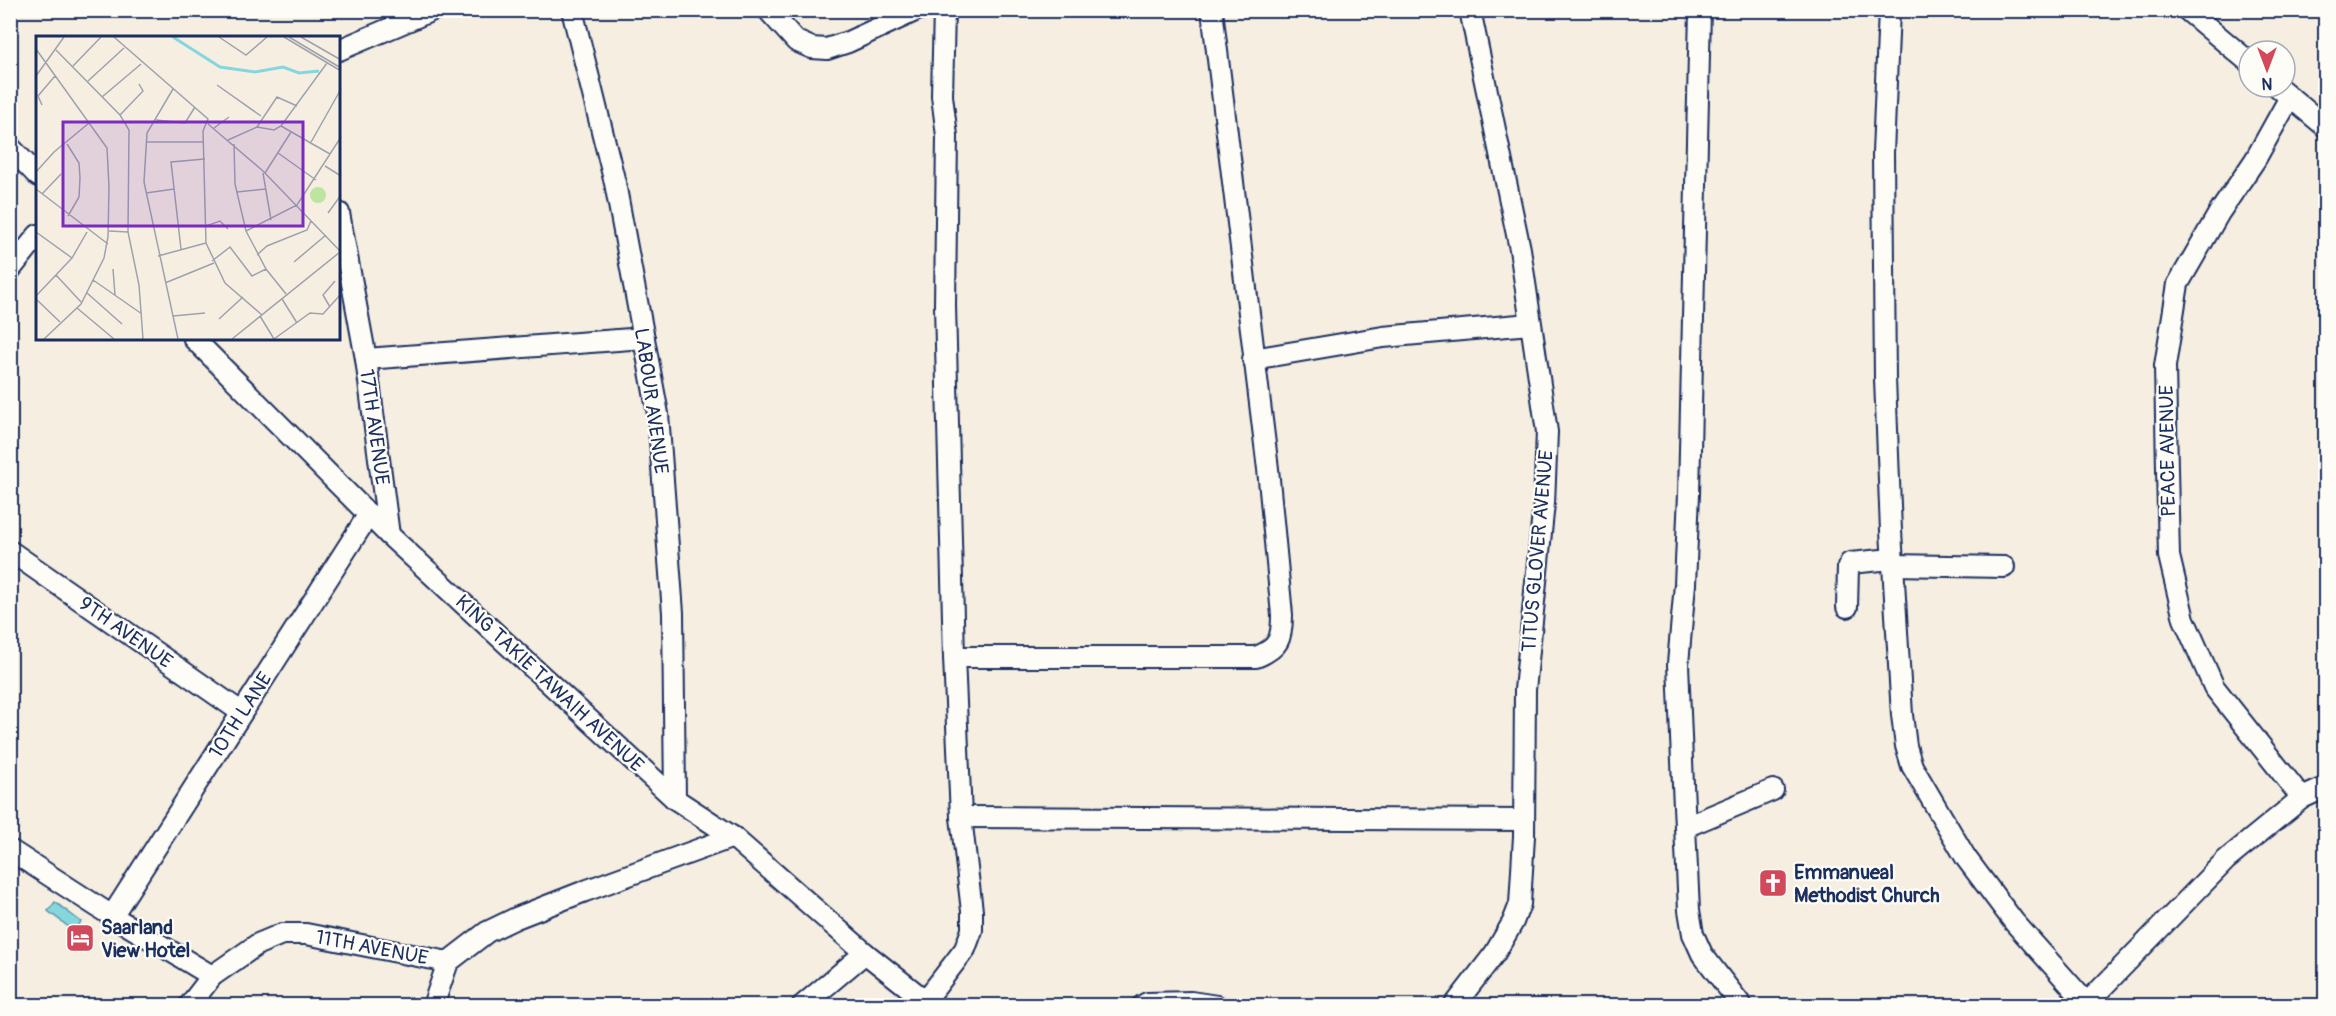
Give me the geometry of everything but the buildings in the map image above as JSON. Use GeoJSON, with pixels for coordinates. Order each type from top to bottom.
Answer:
{"type":"FeatureCollection","features":[{"type":"Feature","properties":{"kind":"street"},"geometry":{"type":"LineString","coordinates":[[340,50],[434,10]]}},
{"type":"Feature","properties":{"kind":"street","name":"LABOUR AVENUE"},"geometry":{"type":"LineString","coordinates":[[572,10],[615,183],[658,414],[670,579],[675,799]]}},
{"type":"Feature","properties":{"kind":"street"},"geometry":{"type":"LineString","coordinates":[[768,10],[796,41],[812,48],[826,49],[848,42],[917,10]]}},
{"type":"Feature","properties":{"kind":"street"},"geometry":{"type":"LineString","coordinates":[[927,1004],[932,992],[964,949],[972,930],[972,911],[961,817],[954,657],[945,306],[947,136],[942,96],[944,10]]}},
{"type":"Feature","properties":{"kind":"street"},"geometry":{"type":"LineString","coordinates":[[954,657],[1256,657],[1271,651],[1278,643],[1282,630],[1282,615],[1268,469],[1212,10]]}},
{"type":"Feature","properties":{"kind":"street","name":"TITUS GLOVER AVENUE"},"geometry":{"type":"LineString","coordinates":[[1454,1005],[1495,953],[1513,922],[1520,904],[1526,733],[1525,690],[1544,503],[1547,432],[1520,249],[1470,10]]}},
{"type":"Feature","properties":{"kind":"street"},"geometry":{"type":"LineString","coordinates":[[1700,10],[1689,494],[1685,584],[1678,664],[1689,910],[1693,934],[1702,954],[1742,1005]]}},
{"type":"Feature","properties":{"kind":"street"},"geometry":{"type":"LineString","coordinates":[[1888,10],[1883,176],[1885,379],[1902,715],[1906,746],[1912,766],[1966,858],[2000,904],[2088,1004],[2226,860],[2302,798],[2325,787]]}},
{"type":"Feature","properties":{"kind":"street"},"geometry":{"type":"LineString","coordinates":[[2187,10],[2237,52]]}},
{"type":"Feature","properties":{"kind":"street","name":"PEACE AVENUE"},"geometry":{"type":"LineString","coordinates":[[2281,99],[2255,160],[2219,213],[2178,284],[2165,366],[2169,556],[2184,619],[2214,687],[2302,798]]}},
{"type":"Feature","properties":{"kind":"street"},"geometry":{"type":"LineString","coordinates":[[2292,99],[2325,127]]}},
{"type":"Feature","properties":{"kind":"street"},"geometry":{"type":"LineString","coordinates":[[10,147],[36,174]]}},
{"type":"Feature","properties":{"kind":"street","name":"17TH AVENUE"},"geometry":{"type":"LineString","coordinates":[[340,218],[366,359],[389,535]]}},
{"type":"Feature","properties":{"kind":"street"},"geometry":{"type":"LineString","coordinates":[[10,270],[36,238]]}},
{"type":"Feature","properties":{"kind":"street"},"geometry":{"type":"LineString","coordinates":[[1253,359],[1383,336],[1530,324]]}},
{"type":"Feature","properties":{"kind":"street"},"geometry":{"type":"LineString","coordinates":[[366,359],[644,338]]}},
{"type":"Feature","properties":{"kind":"street","name":"KING TAKIE TAWAIH AVENUE"},"geometry":{"type":"LineString","coordinates":[[195,340],[389,535],[675,799],[733,837],[927,1004]]}},
{"type":"Feature","properties":{"kind":"street","name":"10TH LANE"},"geometry":{"type":"LineString","coordinates":[[112,916],[369,514]]}},
{"type":"Feature","properties":{"kind":"street","name":"9TH AVENUE"},"geometry":{"type":"LineString","coordinates":[[10,551],[241,712]]}},
{"type":"Feature","properties":{"kind":"street"},"geometry":{"type":"LineString","coordinates":[[1847,607],[1850,563],[1893,562],[2004,567]]}},
{"type":"Feature","properties":{"kind":"street"},"geometry":{"type":"LineString","coordinates":[[1685,827],[1773,790]]}},
{"type":"Feature","properties":{"kind":"street"},"geometry":{"type":"LineString","coordinates":[[961,817],[1523,820]]}},
{"type":"Feature","properties":{"kind":"street","name":"11TH AVENUE"},"geometry":{"type":"LineString","coordinates":[[189,1005],[212,976],[258,944],[282,934],[306,934],[448,962],[487,932],[516,918],[733,837]]}},
{"type":"Feature","properties":{"kind":"street"},"geometry":{"type":"LineString","coordinates":[[10,850],[112,916],[212,976]]}},
{"type":"Feature","properties":{"kind":"street"},"geometry":{"type":"LineString","coordinates":[[802,1005],[865,953]]}},
{"type":"Feature","properties":{"kind":"street"},"geometry":{"type":"LineString","coordinates":[[433,1005],[448,962]]}},
{"type":"Feature","properties":{"kind":"street"},"geometry":{"type":"LineString","coordinates":[[1142,1005],[1191,1002],[1217,1005]]}},
{"type":"Feature","properties":{"kind":"water"},"geometry":{"type":"Polygon","coordinates":[[[55,902],[81,922],[74,931],[48,911],[55,902]]]}},
{"type":"Feature","properties":{"kind":"place","name":"Emmanueal Methodist Church"},"geometry":{"type":"Point","coordinates":[1773,883]}},
{"type":"Feature","properties":{"kind":"place","name":"Saarland View Hotel"},"geometry":{"type":"Point","coordinates":[80,938]}}]}
